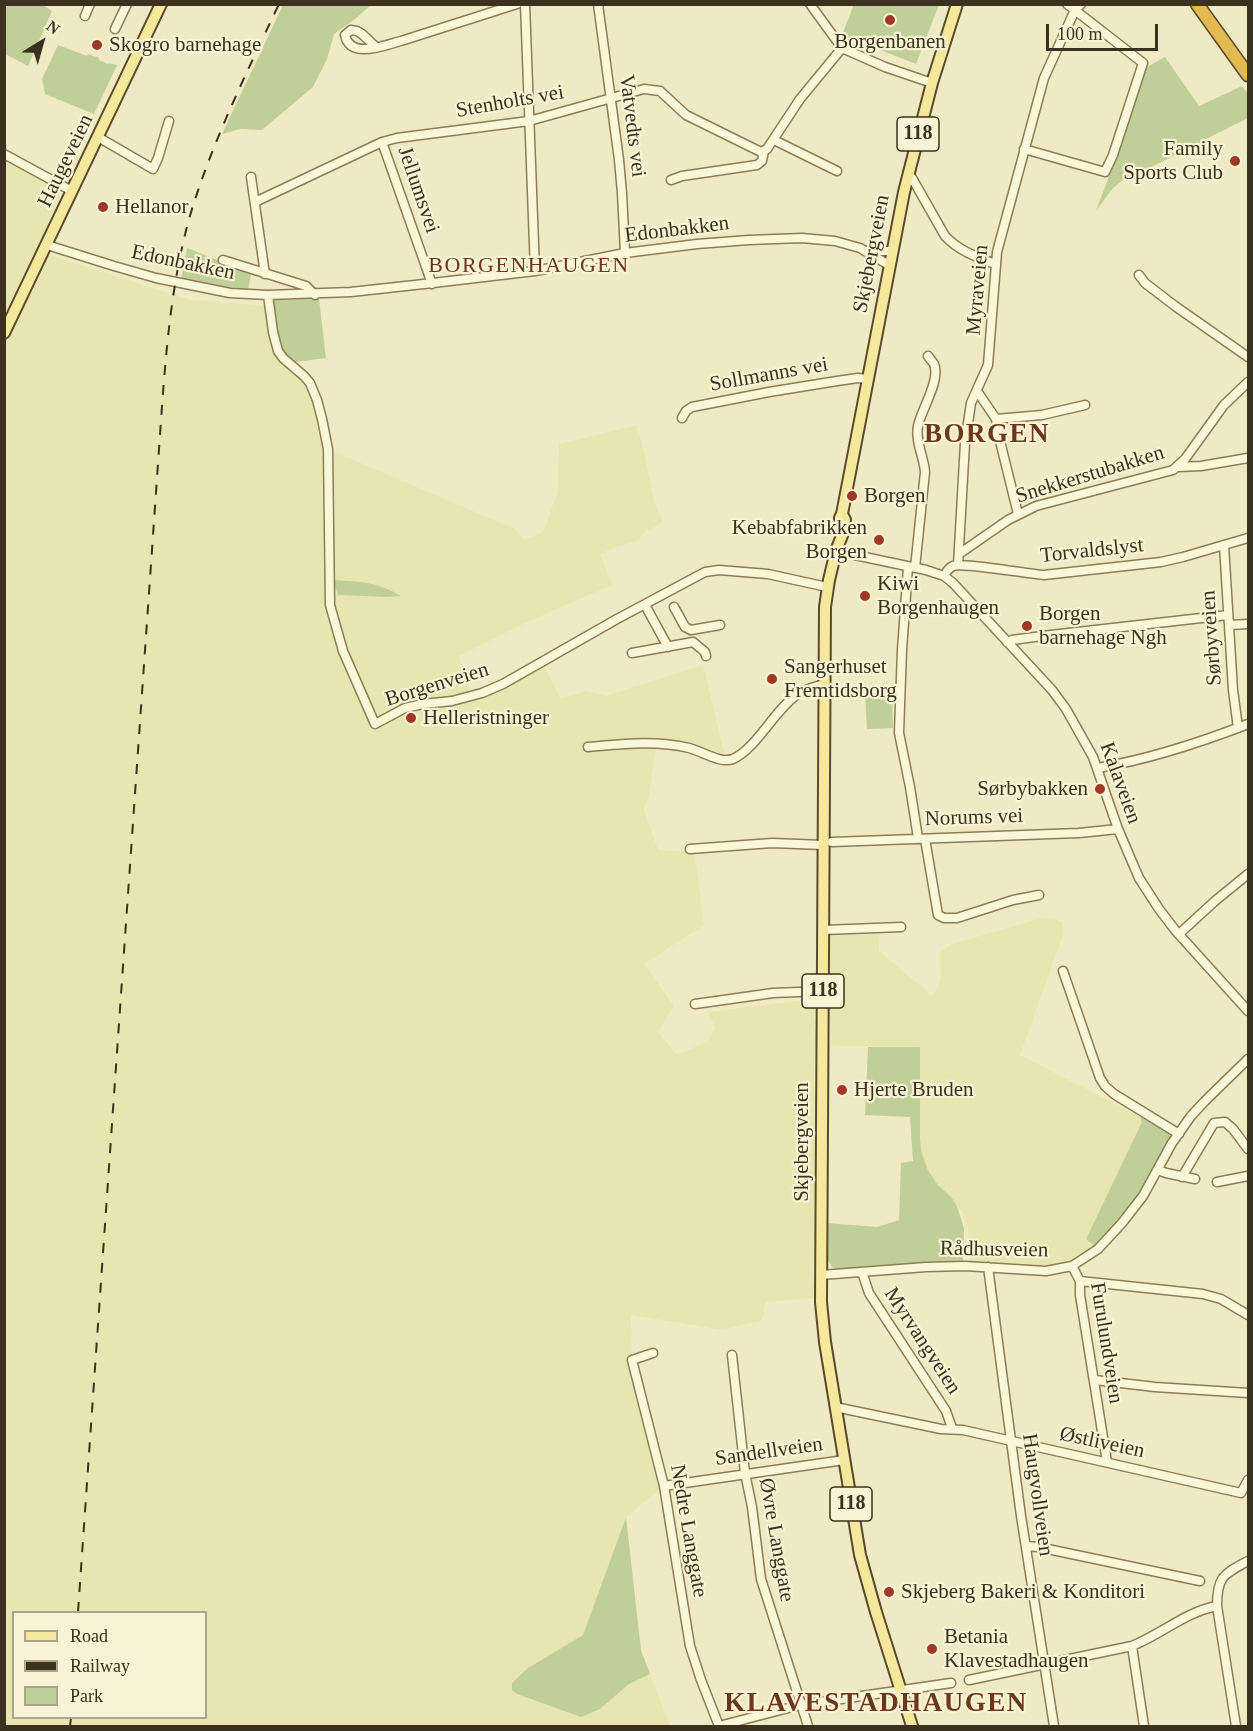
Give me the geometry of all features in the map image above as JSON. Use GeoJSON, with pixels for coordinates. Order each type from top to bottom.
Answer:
{"type":"FeatureCollection","features":[{"type":"Feature","properties":{"kind":"highway"},"geometry":{"type":"LineString","coordinates":[[1197,4],[1248,75]]}},
{"type":"Feature","properties":{"kind":"main road","name":"Haugeveien"},"geometry":{"type":"LineString","coordinates":[[4,333],[161,4]]}},
{"type":"Feature","properties":{"kind":"main road","name":"Skjebergveien"},"geometry":{"type":"LineString","coordinates":[[912,1726],[860,1555],[835,1407],[821,1302],[823,991],[828,844],[824,684],[825,607],[827,587],[836,550],[836,532],[842,514],[908,175],[932,83],[957,4]]}},
{"type":"Feature","properties":{"kind":"street"},"geometry":{"type":"LineString","coordinates":[[85,16],[90,4]]}},
{"type":"Feature","properties":{"kind":"street"},"geometry":{"type":"LineString","coordinates":[[376,47],[518,4]]}},
{"type":"Feature","properties":{"kind":"street"},"geometry":{"type":"LineString","coordinates":[[525,4],[535,271]]}},
{"type":"Feature","properties":{"kind":"street","name":"Vatvedts vei"},"geometry":{"type":"LineString","coordinates":[[598,4],[622,193],[625,253]]}},
{"type":"Feature","properties":{"kind":"street"},"geometry":{"type":"LineString","coordinates":[[810,4],[842,48],[896,72],[932,83]]}},
{"type":"Feature","properties":{"kind":"street"},"geometry":{"type":"LineString","coordinates":[[115,29],[126,5]]}},
{"type":"Feature","properties":{"kind":"street"},"geometry":{"type":"LineString","coordinates":[[1024,149],[1106,172],[1113,155],[1143,63],[1074,6]]}},
{"type":"Feature","properties":{"kind":"street","name":"Myraveien"},"geometry":{"type":"LineString","coordinates":[[959,554],[965,443],[971,403],[988,365],[993,320],[995,264],[999,242],[1045,75],[1074,6]]}},
{"type":"Feature","properties":{"kind":"street"},"geometry":{"type":"LineString","coordinates":[[671,180],[682,176],[757,165],[762,161],[764,151],[774,140],[800,99],[842,48]]}},
{"type":"Feature","properties":{"kind":"street","name":"Stenholts vei"},"geometry":{"type":"LineString","coordinates":[[255,202],[382,142],[397,138],[529,121],[644,89],[655,90],[663,94],[686,115],[750,148],[760,152],[764,151]]}},
{"type":"Feature","properties":{"kind":"street"},"geometry":{"type":"LineString","coordinates":[[99,137],[153,169],[169,121]]}},
{"type":"Feature","properties":{"kind":"street"},"geometry":{"type":"LineString","coordinates":[[774,140],[837,171]]}},
{"type":"Feature","properties":{"kind":"street","name":"Jellumsvei"},"geometry":{"type":"LineString","coordinates":[[382,142],[432,284]]}},
{"type":"Feature","properties":{"kind":"street"},"geometry":{"type":"LineString","coordinates":[[4,154],[72,191]]}},
{"type":"Feature","properties":{"kind":"street"},"geometry":{"type":"LineString","coordinates":[[908,175],[951,243],[995,264]]}},
{"type":"Feature","properties":{"kind":"street"},"geometry":{"type":"LineString","coordinates":[[251,177],[265,274]]}},
{"type":"Feature","properties":{"kind":"street","name":"Edonbakken"},"geometry":{"type":"LineString","coordinates":[[47,245],[156,278],[175,280],[220,291],[268,296],[315,295],[432,284],[535,271],[625,253],[727,241],[802,238],[835,241],[864,251],[889,266]]}},
{"type":"Feature","properties":{"kind":"street","name":"Edonbakken"},"geometry":{"type":"LineString","coordinates":[[864,251],[892,251]]}},
{"type":"Feature","properties":{"kind":"street","name":"Edonbakken"},"geometry":{"type":"LineString","coordinates":[[223,260],[306,286],[315,295]]}},
{"type":"Feature","properties":{"kind":"street"},"geometry":{"type":"LineString","coordinates":[[1139,275],[1145,283],[1168,301],[1248,357]]}},
{"type":"Feature","properties":{"kind":"street","name":"Borgenveien"},"geometry":{"type":"LineString","coordinates":[[268,296],[279,354],[310,383],[317,400],[328,449],[330,605],[343,651],[375,724],[405,708],[452,701],[482,693],[502,684],[705,572],[768,574],[827,587]]}},
{"type":"Feature","properties":{"kind":"street"},"geometry":{"type":"LineString","coordinates":[[928,356],[934,364],[935,376],[917,432],[925,472],[902,650],[899,733],[910,787],[933,881],[938,915],[944,918],[957,918],[1013,900],[1039,895]]}},
{"type":"Feature","properties":{"kind":"street","name":"Sollmanns vei"},"geometry":{"type":"LineString","coordinates":[[682,418],[692,407],[755,394],[858,378],[868,379]]}},
{"type":"Feature","properties":{"kind":"street","name":"Snekkerstubakken"},"geometry":{"type":"LineString","coordinates":[[959,554],[1018,514],[1045,503],[1173,470],[1185,459],[1218,412],[1248,382]]}},
{"type":"Feature","properties":{"kind":"street"},"geometry":{"type":"LineString","coordinates":[[977,391],[996,419],[1018,514]]}},
{"type":"Feature","properties":{"kind":"street"},"geometry":{"type":"LineString","coordinates":[[996,419],[1042,415],[1085,405]]}},
{"type":"Feature","properties":{"kind":"street"},"geometry":{"type":"LineString","coordinates":[[1178,467],[1201,466],[1248,458]]}},
{"type":"Feature","properties":{"kind":"street","name":"Torvaldslyst"},"geometry":{"type":"LineString","coordinates":[[958,565],[1044,576],[1161,562],[1248,538]]}},
{"type":"Feature","properties":{"kind":"street","name":"Sørbyveien"},"geometry":{"type":"LineString","coordinates":[[1224,545],[1233,690],[1238,728]]}},
{"type":"Feature","properties":{"kind":"street"},"geometry":{"type":"LineString","coordinates":[[836,550],[944,576],[951,567],[958,565],[959,554]]}},
{"type":"Feature","properties":{"kind":"street","name":"Kalaveien"},"geometry":{"type":"LineString","coordinates":[[944,576],[1052,690],[1066,709],[1098,768],[1118,829],[1139,878],[1179,934],[1248,1011]]}},
{"type":"Feature","properties":{"kind":"street"},"geometry":{"type":"LineString","coordinates":[[645,604],[668,647]]}},
{"type":"Feature","properties":{"kind":"street"},"geometry":{"type":"LineString","coordinates":[[674,607],[685,627],[691,630],[720,625]]}},
{"type":"Feature","properties":{"kind":"street"},"geometry":{"type":"LineString","coordinates":[[1007,642],[1032,637],[1228,615]]}},
{"type":"Feature","properties":{"kind":"street"},"geometry":{"type":"LineString","coordinates":[[1229,625],[1248,624]]}},
{"type":"Feature","properties":{"kind":"street"},"geometry":{"type":"LineString","coordinates":[[632,653],[693,642],[705,652],[706,656]]}},
{"type":"Feature","properties":{"kind":"street"},"geometry":{"type":"LineString","coordinates":[[588,747],[636,742],[657,743],[692,749],[726,761],[735,758],[747,749],[781,709],[800,693],[824,684]]}},
{"type":"Feature","properties":{"kind":"street"},"geometry":{"type":"LineString","coordinates":[[1098,768],[1185,748],[1248,724]]}},
{"type":"Feature","properties":{"kind":"street","name":"Norums vei"},"geometry":{"type":"LineString","coordinates":[[690,849],[772,843],[828,844],[992,835],[1079,833],[1118,829]]}},
{"type":"Feature","properties":{"kind":"street"},"geometry":{"type":"LineString","coordinates":[[1179,934],[1248,874]]}},
{"type":"Feature","properties":{"kind":"street"},"geometry":{"type":"LineString","coordinates":[[824,930],[901,927]]}},
{"type":"Feature","properties":{"kind":"street"},"geometry":{"type":"LineString","coordinates":[[1063,971],[1100,1078],[1105,1086],[1114,1094],[1179,1134]]}},
{"type":"Feature","properties":{"kind":"street"},"geometry":{"type":"LineString","coordinates":[[695,1004],[773,993],[823,991]]}},
{"type":"Feature","properties":{"kind":"street","name":"Rådhusveien"},"geometry":{"type":"LineString","coordinates":[[821,1275],[926,1267],[987,1267],[1046,1271],[1072,1266],[1098,1249],[1122,1223],[1143,1196],[1179,1134],[1205,1101],[1248,1059]]}},
{"type":"Feature","properties":{"kind":"street"},"geometry":{"type":"LineString","coordinates":[[1182,1177],[1214,1123],[1226,1122],[1248,1149]]}},
{"type":"Feature","properties":{"kind":"street"},"geometry":{"type":"LineString","coordinates":[[1158,1170],[1195,1179]]}},
{"type":"Feature","properties":{"kind":"street"},"geometry":{"type":"LineString","coordinates":[[1217,1182],[1248,1176]]}},
{"type":"Feature","properties":{"kind":"street","name":"Furulundveien"},"geometry":{"type":"LineString","coordinates":[[1072,1266],[1080,1281],[1080,1295],[1107,1462]]}},
{"type":"Feature","properties":{"kind":"street","name":"Haugvollveien"},"geometry":{"type":"LineString","coordinates":[[987,1267],[1054,1726]]}},
{"type":"Feature","properties":{"kind":"street","name":"Myrvangveien"},"geometry":{"type":"LineString","coordinates":[[862,1272],[870,1293],[946,1411],[952,1428]]}},
{"type":"Feature","properties":{"kind":"street"},"geometry":{"type":"LineString","coordinates":[[1080,1281],[1203,1294],[1221,1299],[1248,1316]]}},
{"type":"Feature","properties":{"kind":"street","name":"Nedre Langgate"},"geometry":{"type":"LineString","coordinates":[[653,1353],[632,1360],[664,1486],[690,1646],[719,1726]]}},
{"type":"Feature","properties":{"kind":"street","name":"Øvre Langgate"},"geometry":{"type":"LineString","coordinates":[[732,1355],[745,1473],[752,1507],[761,1579],[808,1726]]}},
{"type":"Feature","properties":{"kind":"street"},"geometry":{"type":"LineString","coordinates":[[1095,1380],[1155,1387],[1248,1393]]}},
{"type":"Feature","properties":{"kind":"street","name":"Østliveien"},"geometry":{"type":"LineString","coordinates":[[835,1407],[941,1429],[952,1428],[1241,1493],[1248,1480]]}},
{"type":"Feature","properties":{"kind":"street","name":"Sandellveien"},"geometry":{"type":"LineString","coordinates":[[664,1486],[844,1460]]}},
{"type":"Feature","properties":{"kind":"street"},"geometry":{"type":"LineString","coordinates":[[1026,1546],[1200,1581]]}},
{"type":"Feature","properties":{"kind":"street"},"geometry":{"type":"LineString","coordinates":[[1236,1726],[1217,1606],[1217,1590],[1221,1580],[1228,1572],[1248,1561]]}},
{"type":"Feature","properties":{"kind":"street"},"geometry":{"type":"LineString","coordinates":[[969,1680],[1132,1646],[1190,1615],[1217,1606]]}},
{"type":"Feature","properties":{"kind":"street"},"geometry":{"type":"LineString","coordinates":[[1132,1646],[1144,1726]]}},
{"type":"Feature","properties":{"kind":"street"},"geometry":{"type":"LineString","coordinates":[[719,1726],[800,1705],[951,1683]]}},
{"type":"Feature","properties":{"kind":"green space","name":"Borgenbanen"},"geometry":{"type":"Polygon","coordinates":[[[854,4],[939,5],[916,64],[842,35],[854,4]]]}},
{"type":"Feature","properties":{"kind":"green space"},"geometry":{"type":"Polygon","coordinates":[[[4,5],[43,5],[52,11],[28,66],[5,54],[4,5]]]}},
{"type":"Feature","properties":{"kind":"green space"},"geometry":{"type":"Polygon","coordinates":[[[283,5],[371,5],[334,34],[327,59],[313,87],[262,130],[240,129],[222,134],[283,5]]]}},
{"type":"Feature","properties":{"kind":"green space"},"geometry":{"type":"Polygon","coordinates":[[[58,45],[99,58],[108,64],[117,65],[94,114],[45,94],[42,79],[58,45]]]}},
{"type":"Feature","properties":{"kind":"green space"},"geometry":{"type":"Polygon","coordinates":[[[1165,57],[1199,106],[1242,86],[1248,94],[1248,118],[1123,180],[1112,189],[1096,211],[1127,128],[1142,72],[1165,57]]]}},
{"type":"Feature","properties":{"kind":"green space"},"geometry":{"type":"Polygon","coordinates":[[[5,154],[53,185],[59,196],[5,319],[5,154]]]}},
{"type":"Feature","properties":{"kind":"green space"},"geometry":{"type":"Polygon","coordinates":[[[187,248],[251,273],[248,291],[221,288],[181,279],[187,248]]]}},
{"type":"Feature","properties":{"kind":"green space"},"geometry":{"type":"Polygon","coordinates":[[[49,255],[191,300],[269,306],[275,341],[310,383],[328,449],[515,529],[525,540],[543,532],[558,491],[559,444],[637,425],[654,501],[663,522],[643,533],[639,541],[621,545],[600,554],[612,585],[525,623],[459,656],[474,699],[544,665],[561,699],[586,691],[606,696],[703,665],[726,761],[657,743],[649,794],[644,810],[658,850],[694,849],[704,925],[644,964],[674,1006],[658,1032],[677,1055],[708,1041],[715,1028],[709,1012],[813,1001],[817,1037],[814,1058],[814,1093],[817,1108],[816,1244],[813,1276],[816,1298],[766,1302],[762,1320],[723,1330],[631,1315],[632,1360],[664,1486],[626,1517],[583,1636],[528,1668],[600,1709],[629,1684],[650,1674],[670,1726],[5,1726],[4,344],[49,255]]]}},
{"type":"Feature","properties":{"kind":"green space"},"geometry":{"type":"Polygon","coordinates":[[[319,299],[326,358],[288,363],[283,358],[268,300],[319,299]]]}},
{"type":"Feature","properties":{"kind":"green space"},"geometry":{"type":"Polygon","coordinates":[[[333,580],[368,583],[401,596],[338,595],[333,580]]]}},
{"type":"Feature","properties":{"kind":"green space"},"geometry":{"type":"Polygon","coordinates":[[[892,692],[893,728],[867,729],[865,693],[892,692]]]}},
{"type":"Feature","properties":{"kind":"green space"},"geometry":{"type":"Polygon","coordinates":[[[1053,918],[1062,922],[1064,932],[1020,1055],[1140,1117],[1142,1122],[1086,1239],[1098,1249],[1085,1258],[1046,1271],[970,1261],[968,1227],[962,1211],[937,1184],[922,1154],[920,1047],[831,1046],[830,1006],[827,997],[828,930],[880,928],[879,951],[932,996],[941,976],[939,953],[952,944],[1039,919],[1053,918]]]}},
{"type":"Feature","properties":{"kind":"green space"},"geometry":{"type":"Polygon","coordinates":[[[868,1047],[920,1047],[922,1154],[937,1184],[957,1206],[964,1228],[963,1264],[838,1275],[837,1269],[832,1267],[826,1258],[826,1223],[877,1227],[899,1220],[901,1163],[913,1161],[910,1117],[865,1115],[868,1047]]]}},
{"type":"Feature","properties":{"kind":"green space"},"geometry":{"type":"Polygon","coordinates":[[[1140,1117],[1179,1134],[1143,1196],[1098,1249],[1086,1239],[1142,1122],[1140,1117]]]}},
{"type":"Feature","properties":{"kind":"green space"},"geometry":{"type":"Polygon","coordinates":[[[626,1517],[641,1650],[650,1674],[629,1684],[600,1709],[581,1717],[517,1694],[512,1690],[512,1683],[528,1668],[583,1635],[626,1517]]]}},
{"type":"Feature","properties":{"kind":"railway"},"geometry":{"type":"LineString","coordinates":[[78,1611],[169,326],[177,272],[198,191],[230,110],[279,4]]}},
{"type":"Feature","properties":{"kind":"railway"},"geometry":{"type":"LineString","coordinates":[[70,1726],[71,1719]]}},
{"type":"Feature","properties":{"kind":"place","name":"Borgenbanen"},"geometry":{"type":"Point","coordinates":[890,20]}},
{"type":"Feature","properties":{"kind":"place","name":"Skogro barnehage"},"geometry":{"type":"Point","coordinates":[97,45]}},
{"type":"Feature","properties":{"kind":"place","name":"Family Sports Club"},"geometry":{"type":"Point","coordinates":[1235,161]}},
{"type":"Feature","properties":{"kind":"place","name":"Hellanor"},"geometry":{"type":"Point","coordinates":[103,207]}},
{"type":"Feature","properties":{"kind":"place","name":"Borgen"},"geometry":{"type":"Point","coordinates":[852,496]}},
{"type":"Feature","properties":{"kind":"place","name":"Kebabfabrikken Borgen"},"geometry":{"type":"Point","coordinates":[879,540]}},
{"type":"Feature","properties":{"kind":"place","name":"Kiwi Borgenhaugen"},"geometry":{"type":"Point","coordinates":[865,596]}},
{"type":"Feature","properties":{"kind":"place","name":"Borgen barnehage Ngh"},"geometry":{"type":"Point","coordinates":[1027,626]}},
{"type":"Feature","properties":{"kind":"place","name":"Sangerhuset Fremtidsborg"},"geometry":{"type":"Point","coordinates":[772,679]}},
{"type":"Feature","properties":{"kind":"place","name":"Helleristninger"},"geometry":{"type":"Point","coordinates":[411,718]}},
{"type":"Feature","properties":{"kind":"place","name":"Sørbybakken"},"geometry":{"type":"Point","coordinates":[1100,789]}},
{"type":"Feature","properties":{"kind":"place","name":"Hjerte Bruden"},"geometry":{"type":"Point","coordinates":[842,1090]}},
{"type":"Feature","properties":{"kind":"place","name":"Skjeberg Bakeri & Konditori"},"geometry":{"type":"Point","coordinates":[889,1592]}},
{"type":"Feature","properties":{"kind":"place","name":"Betania Klavestadhaugen"},"geometry":{"type":"Point","coordinates":[932,1649]}},
{"type":"Feature","properties":{"kind":"district","name":"BORGENHAUGEN"},"geometry":{"type":"Point","coordinates":[529,266]}},
{"type":"Feature","properties":{"kind":"district","name":"BORGEN"},"geometry":{"type":"Point","coordinates":[987,435]}},
{"type":"Feature","properties":{"kind":"district","name":"KLAVESTADHAUGEN"},"geometry":{"type":"Point","coordinates":[876,1704]}}]}
